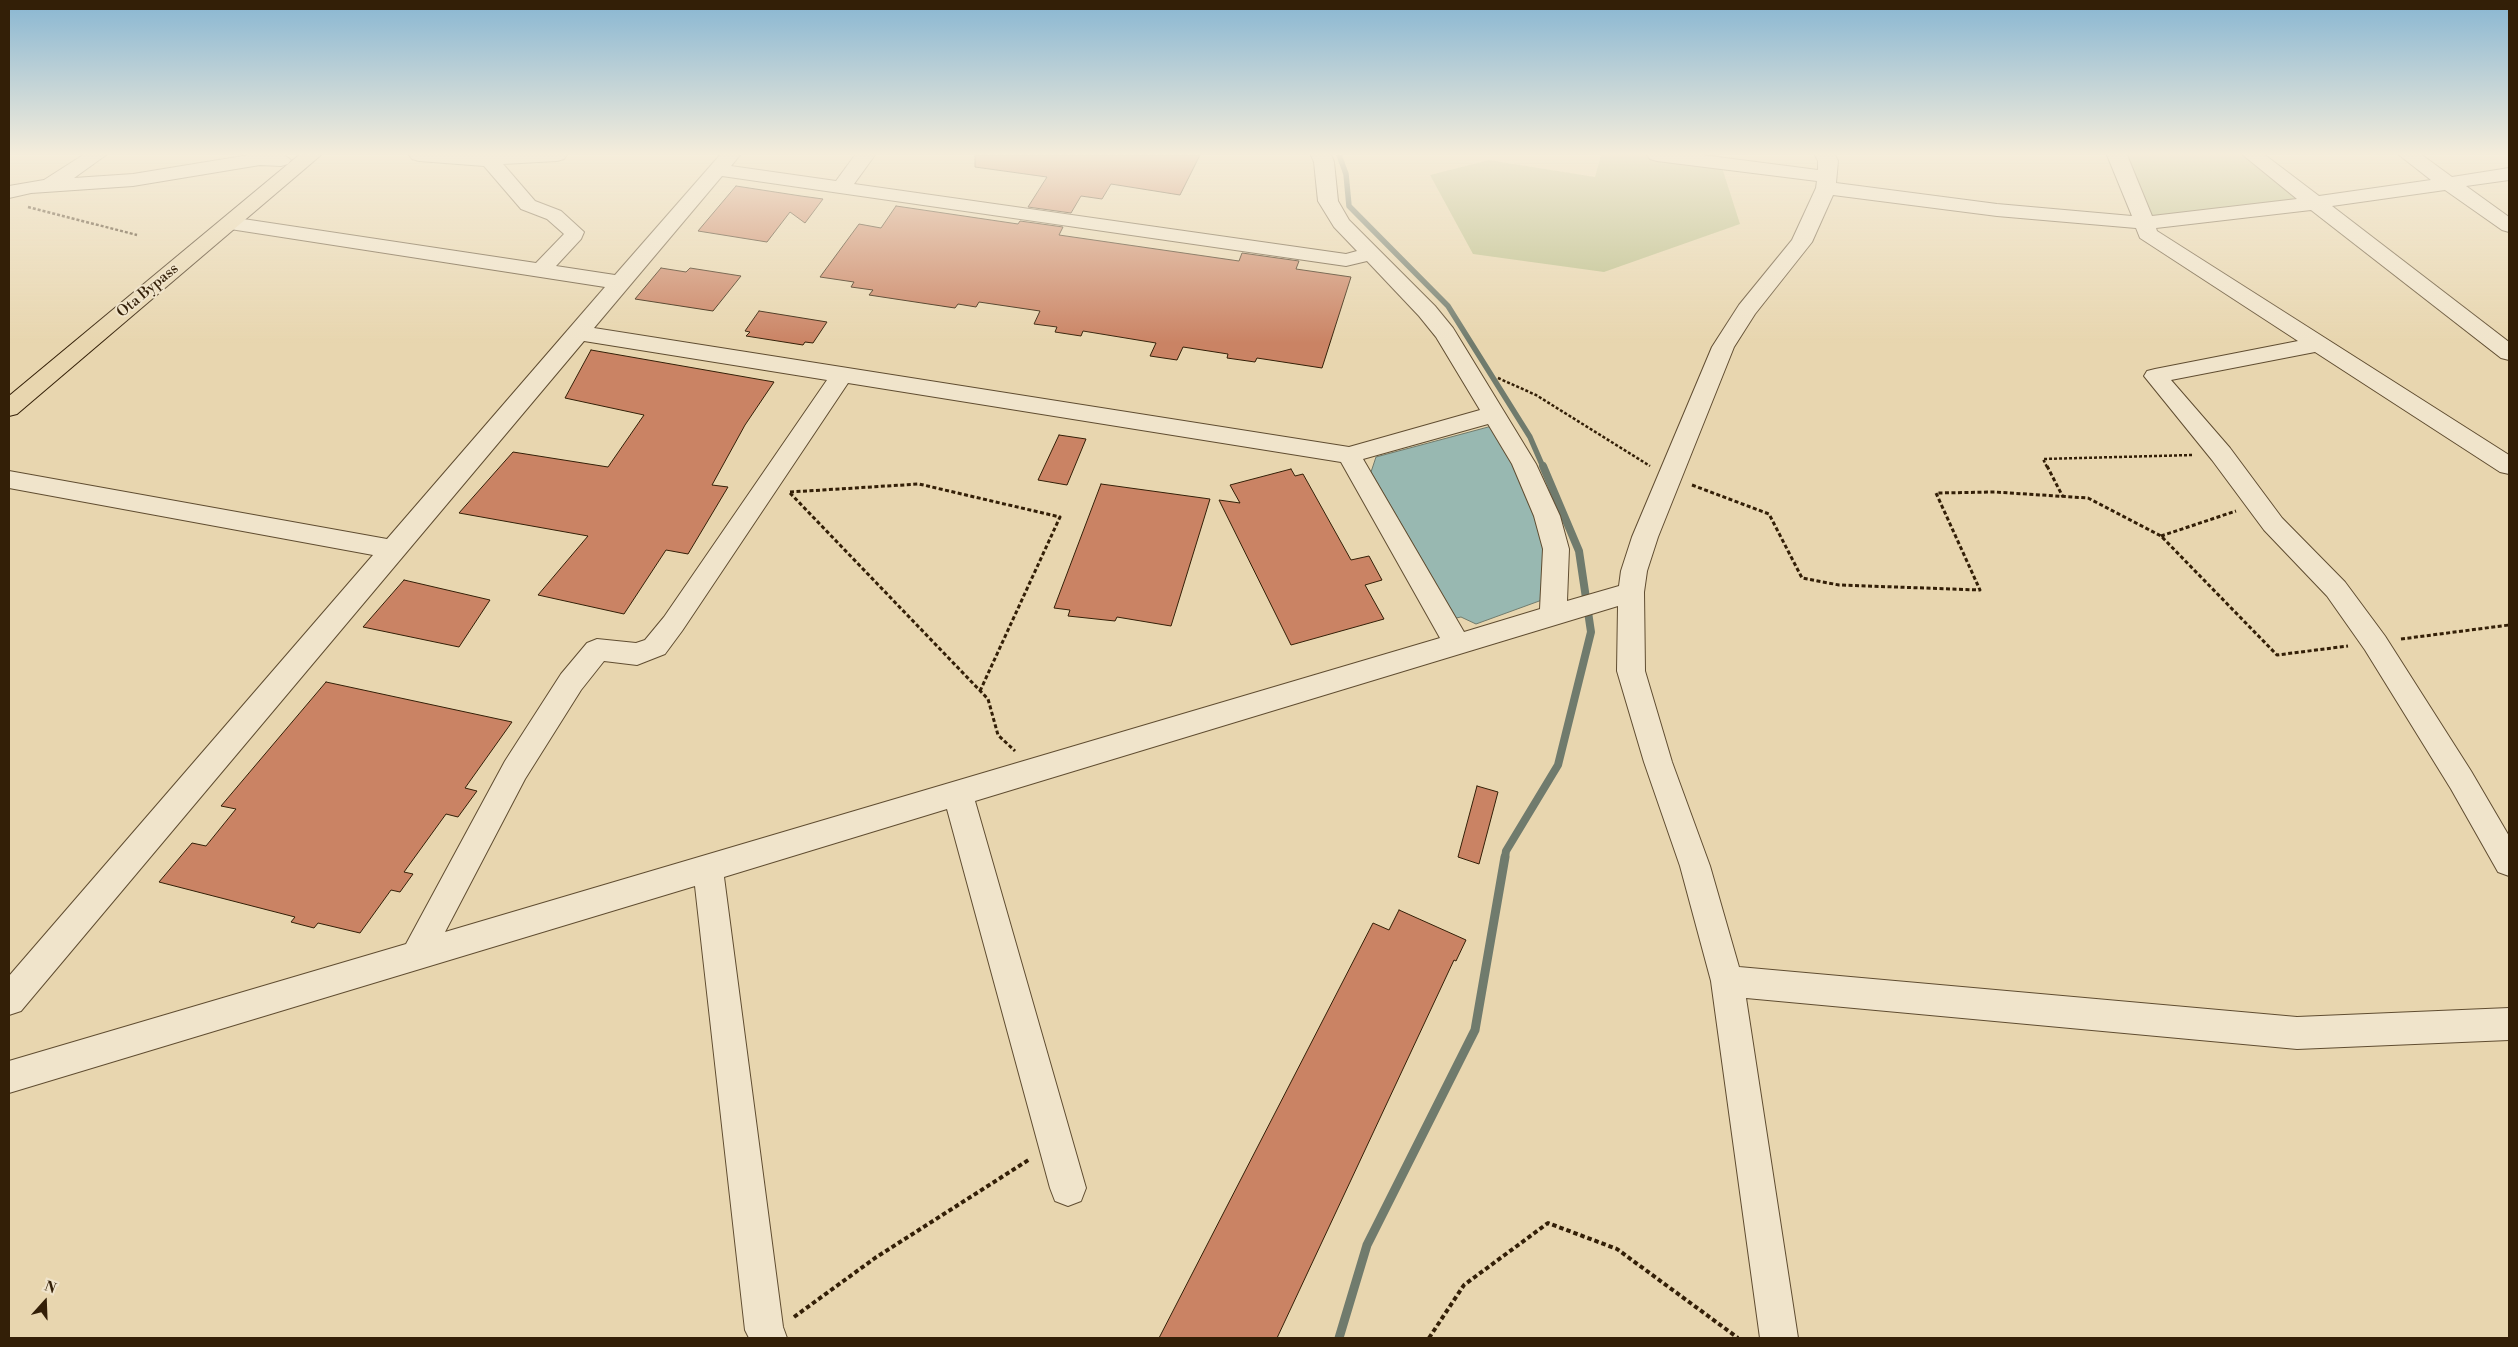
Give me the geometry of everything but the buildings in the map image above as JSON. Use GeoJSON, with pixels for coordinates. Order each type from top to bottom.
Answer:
{"type":"FeatureCollection","features":[{"type":"Feature","properties":{"kind":"highway","name":"Ota Bypass"},"geometry":{"type":"LineString","coordinates":[[9,385],[211,218]]}},
{"type":"Feature","properties":{"kind":"highway","name":"Ota Bypass"},"geometry":{"type":"LineString","coordinates":[[9,408],[236,218]]}},
{"type":"Feature","properties":{"kind":"street"},"geometry":{"type":"LineString","coordinates":[[540,271],[574,235],[574,232],[557,218]]}},
{"type":"Feature","properties":{"kind":"street"},"geometry":{"type":"LineString","coordinates":[[9,1000],[677,218]]}},
{"type":"Feature","properties":{"kind":"street"},"geometry":{"type":"LineString","coordinates":[[1046,218],[1346,260],[1371,254]]}},
{"type":"Feature","properties":{"kind":"street"},"geometry":{"type":"LineString","coordinates":[[1338,218],[1427,312],[1445,333],[1462,361],[1524,464],[1547,516],[1575,609]]}},
{"type":"Feature","properties":{"kind":"street"},"geometry":{"type":"LineString","coordinates":[[1779,1338],[1727,981],[1695,866],[1658,762],[1631,671],[1631,592],[1634,571],[1668,476],[1723,346],[1746,310],[1802,242],[1810,218]]}},
{"type":"Feature","properties":{"kind":"street"},"geometry":{"type":"LineString","coordinates":[[2086,218],[2145,223],[2189,218]]}},
{"type":"Feature","properties":{"kind":"street"},"geometry":{"type":"LineString","coordinates":[[2143,218],[2147,234],[2509,466]]}},
{"type":"Feature","properties":{"kind":"street"},"geometry":{"type":"LineString","coordinates":[[2334,218],[2509,353]]}},
{"type":"Feature","properties":{"kind":"street"},"geometry":{"type":"LineString","coordinates":[[2498,218],[2509,226]]}},
{"type":"Feature","properties":{"kind":"street"},"geometry":{"type":"LineString","coordinates":[[230,223],[622,283]]}},
{"type":"Feature","properties":{"kind":"street"},"geometry":{"type":"LineString","coordinates":[[579,333],[1349,455],[1494,414]]}},
{"type":"Feature","properties":{"kind":"street"},"geometry":{"type":"LineString","coordinates":[[2320,344],[2155,376],[2221,454],[2273,524],[2336,590],[2375,643],[2461,780],[2509,863]]}},
{"type":"Feature","properties":{"kind":"street"},"geometry":{"type":"LineString","coordinates":[[417,954],[515,770],[571,682],[597,650],[637,654],[654,647],[782,484],[842,375]]}},
{"type":"Feature","properties":{"kind":"street"},"geometry":{"type":"LineString","coordinates":[[1349,455],[1457,644]]}},
{"type":"Feature","properties":{"kind":"street"},"geometry":{"type":"LineString","coordinates":[[9,479],[394,550]]}},
{"type":"Feature","properties":{"kind":"street"},"geometry":{"type":"LineString","coordinates":[[9,1077],[1631,592]]}},
{"type":"Feature","properties":{"kind":"street"},"geometry":{"type":"LineString","coordinates":[[958,794],[1068,1188]]}},
{"type":"Feature","properties":{"kind":"street"},"geometry":{"type":"LineString","coordinates":[[708,868],[764,1330],[768,1337]]}},
{"type":"Feature","properties":{"kind":"street"},"geometry":{"type":"LineString","coordinates":[[1727,981],[2297,1033],[2509,1024]]}},
{"type":"Feature","properties":{"kind":"path"},"geometry":{"type":"LineString","coordinates":[[70,218],[137,235]]}},
{"type":"Feature","properties":{"kind":"path"},"geometry":{"type":"LineString","coordinates":[[1462,361],[1536,396],[1668,476],[1769,514],[1802,578],[1839,585],[1980,590],[1936,493],[1995,492],[2088,498],[2161,536],[2278,655],[2509,625]]}},
{"type":"Feature","properties":{"kind":"path"},"geometry":{"type":"LineString","coordinates":[[2063,497],[2043,459],[2221,454]]}},
{"type":"Feature","properties":{"kind":"path"},"geometry":{"type":"LineString","coordinates":[[782,484],[988,700],[998,736],[1035,771]]}},
{"type":"Feature","properties":{"kind":"path"},"geometry":{"type":"LineString","coordinates":[[782,484],[919,484],[1060,517],[980,691]]}},
{"type":"Feature","properties":{"kind":"path"},"geometry":{"type":"LineString","coordinates":[[2161,536],[2258,504]]}},
{"type":"Feature","properties":{"kind":"path"},"geometry":{"type":"LineString","coordinates":[[768,1337],[875,1258],[1055,1142]]}},
{"type":"Feature","properties":{"kind":"path"},"geometry":{"type":"LineString","coordinates":[[1429,1338],[1464,1285],[1548,1224],[1618,1248],[1738,1338]]}},
{"type":"Feature","properties":{"kind":"green space"},"geometry":{"type":"Polygon","coordinates":[[[1453,218],[1738,218],[1740,224],[1604,272],[1473,254],[1453,218]]]}},
{"type":"Feature","properties":{"kind":"green space"},"geometry":{"type":"Polygon","coordinates":[[[2143,218],[2189,218],[2145,223],[2143,218]]]}},
{"type":"Feature","properties":{"kind":"water"},"geometry":{"type":"Polygon","coordinates":[[[1492,426],[1517,468],[1547,550],[1542,600],[1476,624],[1461,617],[1456,618],[1371,472],[1376,457],[1492,426]]]}},
{"type":"Feature","properties":{"kind":"waterway"},"geometry":{"type":"LineString","coordinates":[[1361,218],[1448,306],[1530,437],[1543,467]]}},
{"type":"Feature","properties":{"kind":"waterway"},"geometry":{"type":"LineString","coordinates":[[1505,858],[1506,851],[1558,765],[1591,632],[1579,551],[1543,466]]}},
{"type":"Feature","properties":{"kind":"waterway"},"geometry":{"type":"LineString","coordinates":[[1339,1338],[1367,1245],[1475,1030],[1505,857]]}}]}
